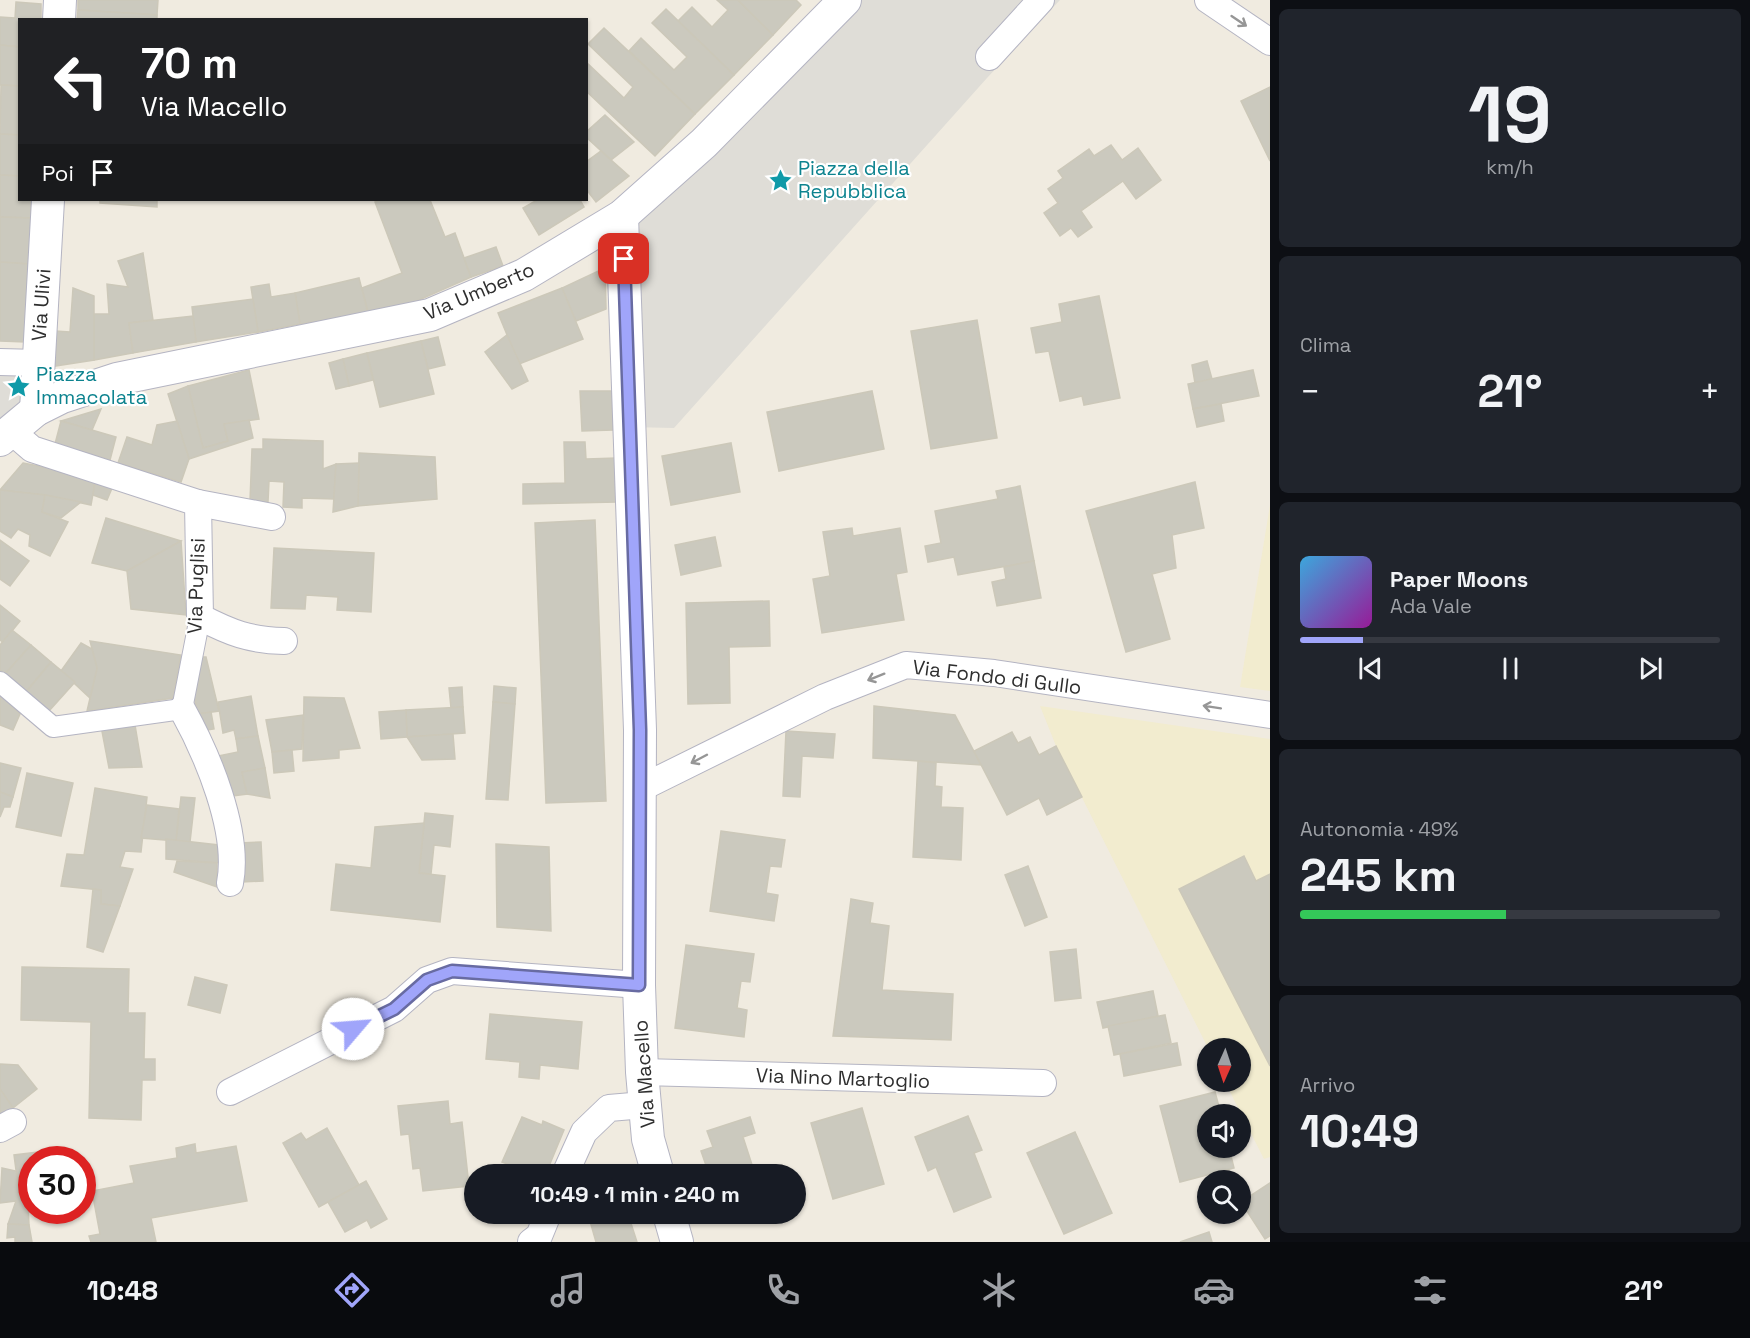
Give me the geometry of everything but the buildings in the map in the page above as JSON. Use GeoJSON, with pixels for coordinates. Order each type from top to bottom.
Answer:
{"type":"FeatureCollection","features":[{"type":"Feature","properties":{"kind":"street"},"geometry":{"type":"LineString","coordinates":[[59,18],[60,0]]}},
{"type":"Feature","properties":{"kind":"street","name":"Via Umberto"},"geometry":{"type":"LineString","coordinates":[[5,435],[36,410],[62,397],[117,379],[430,315],[524,275],[622,216],[704,143],[845,0]]}},
{"type":"Feature","properties":{"kind":"street"},"geometry":{"type":"LineString","coordinates":[[989,57],[1041,0]]}},
{"type":"Feature","properties":{"kind":"street"},"geometry":{"type":"LineString","coordinates":[[1208,0],[1267,36]]}},
{"type":"Feature","properties":{"kind":"street","name":"Via Ulivi"},"geometry":{"type":"LineString","coordinates":[[36,410],[48,201]]}},
{"type":"Feature","properties":{"kind":"street","name":"Via Macello"},"geometry":{"type":"LineString","coordinates":[[622,216],[641,788],[639,985],[642,1072],[648,1139],[655,1164]]}},
{"type":"Feature","properties":{"kind":"street"},"geometry":{"type":"LineString","coordinates":[[0,362],[38,363]]}},
{"type":"Feature","properties":{"kind":"street"},"geometry":{"type":"LineString","coordinates":[[5,435],[32,450],[198,503],[272,517]]}},
{"type":"Feature","properties":{"kind":"street","name":"Via Puglisi"},"geometry":{"type":"LineString","coordinates":[[182,709],[200,617],[198,503]]}},
{"type":"Feature","properties":{"kind":"street"},"geometry":{"type":"LineString","coordinates":[[200,617],[234,634],[255,640],[284,641]]}},
{"type":"Feature","properties":{"kind":"street","name":"Via Fondo di Gullo"},"geometry":{"type":"LineString","coordinates":[[641,788],[825,698],[906,665],[994,673],[1270,715]]}},
{"type":"Feature","properties":{"kind":"street"},"geometry":{"type":"LineString","coordinates":[[0,682],[53,727],[182,709],[203,751],[226,823],[232,871],[230,883]]}},
{"type":"Feature","properties":{"kind":"street"},"geometry":{"type":"LineString","coordinates":[[230,1092],[394,1009],[427,980],[452,971],[639,985]]}},
{"type":"Feature","properties":{"kind":"street","name":"Via Nino Martoglio"},"geometry":{"type":"LineString","coordinates":[[642,1072],[1043,1083]]}},
{"type":"Feature","properties":{"kind":"street"},"geometry":{"type":"LineString","coordinates":[[570,1164],[584,1132],[609,1108],[644,1105]]}},
{"type":"Feature","properties":{"kind":"street"},"geometry":{"type":"LineString","coordinates":[[531,1242],[539,1236],[544,1224]]}},
{"type":"Feature","properties":{"kind":"street"},"geometry":{"type":"LineString","coordinates":[[672,1224],[677,1242]]}},
{"type":"Feature","properties":{"kind":"shaded area","name":"Piazza della Repubblica"},"geometry":{"type":"Polygon","coordinates":[[[845,0],[1060,0],[987,78],[674,428],[629,427],[623,238],[845,0]]]}},
{"type":"Feature","properties":{"kind":"shaded area","name":"Piazza Immacolata"},"geometry":{"type":"Polygon","coordinates":[[[0,362],[38,363],[36,410],[0,440],[0,362]]]}},
{"type":"Feature","properties":{"kind":"shaded area"},"geometry":{"type":"Polygon","coordinates":[[[1270,505],[1270,691],[1240,687],[1270,505]]]}},
{"type":"Feature","properties":{"kind":"shaded area"},"geometry":{"type":"Polygon","coordinates":[[[1040,706],[1270,739],[1270,1157],[1264,1159],[1251,1133],[1251,1104],[1236,1104],[1230,1092],[1251,1092],[1251,1038],[1203,1038],[1056,746],[1040,706]]]}},
{"type":"Feature","properties":{"kind":"place","name":"Piazza della Repubblica"},"geometry":{"type":"Point","coordinates":[780,180]}},
{"type":"Feature","properties":{"kind":"place","name":"Piazza Immacolata"},"geometry":{"type":"Point","coordinates":[18,386]}},
{"type":"Feature","properties":{"kind":"route"},"geometry":{"type":"LineString","coordinates":[[353,1029],[394,1009],[427,980],[452,971],[639,985],[640,730],[632,561],[624,259]]}}]}
